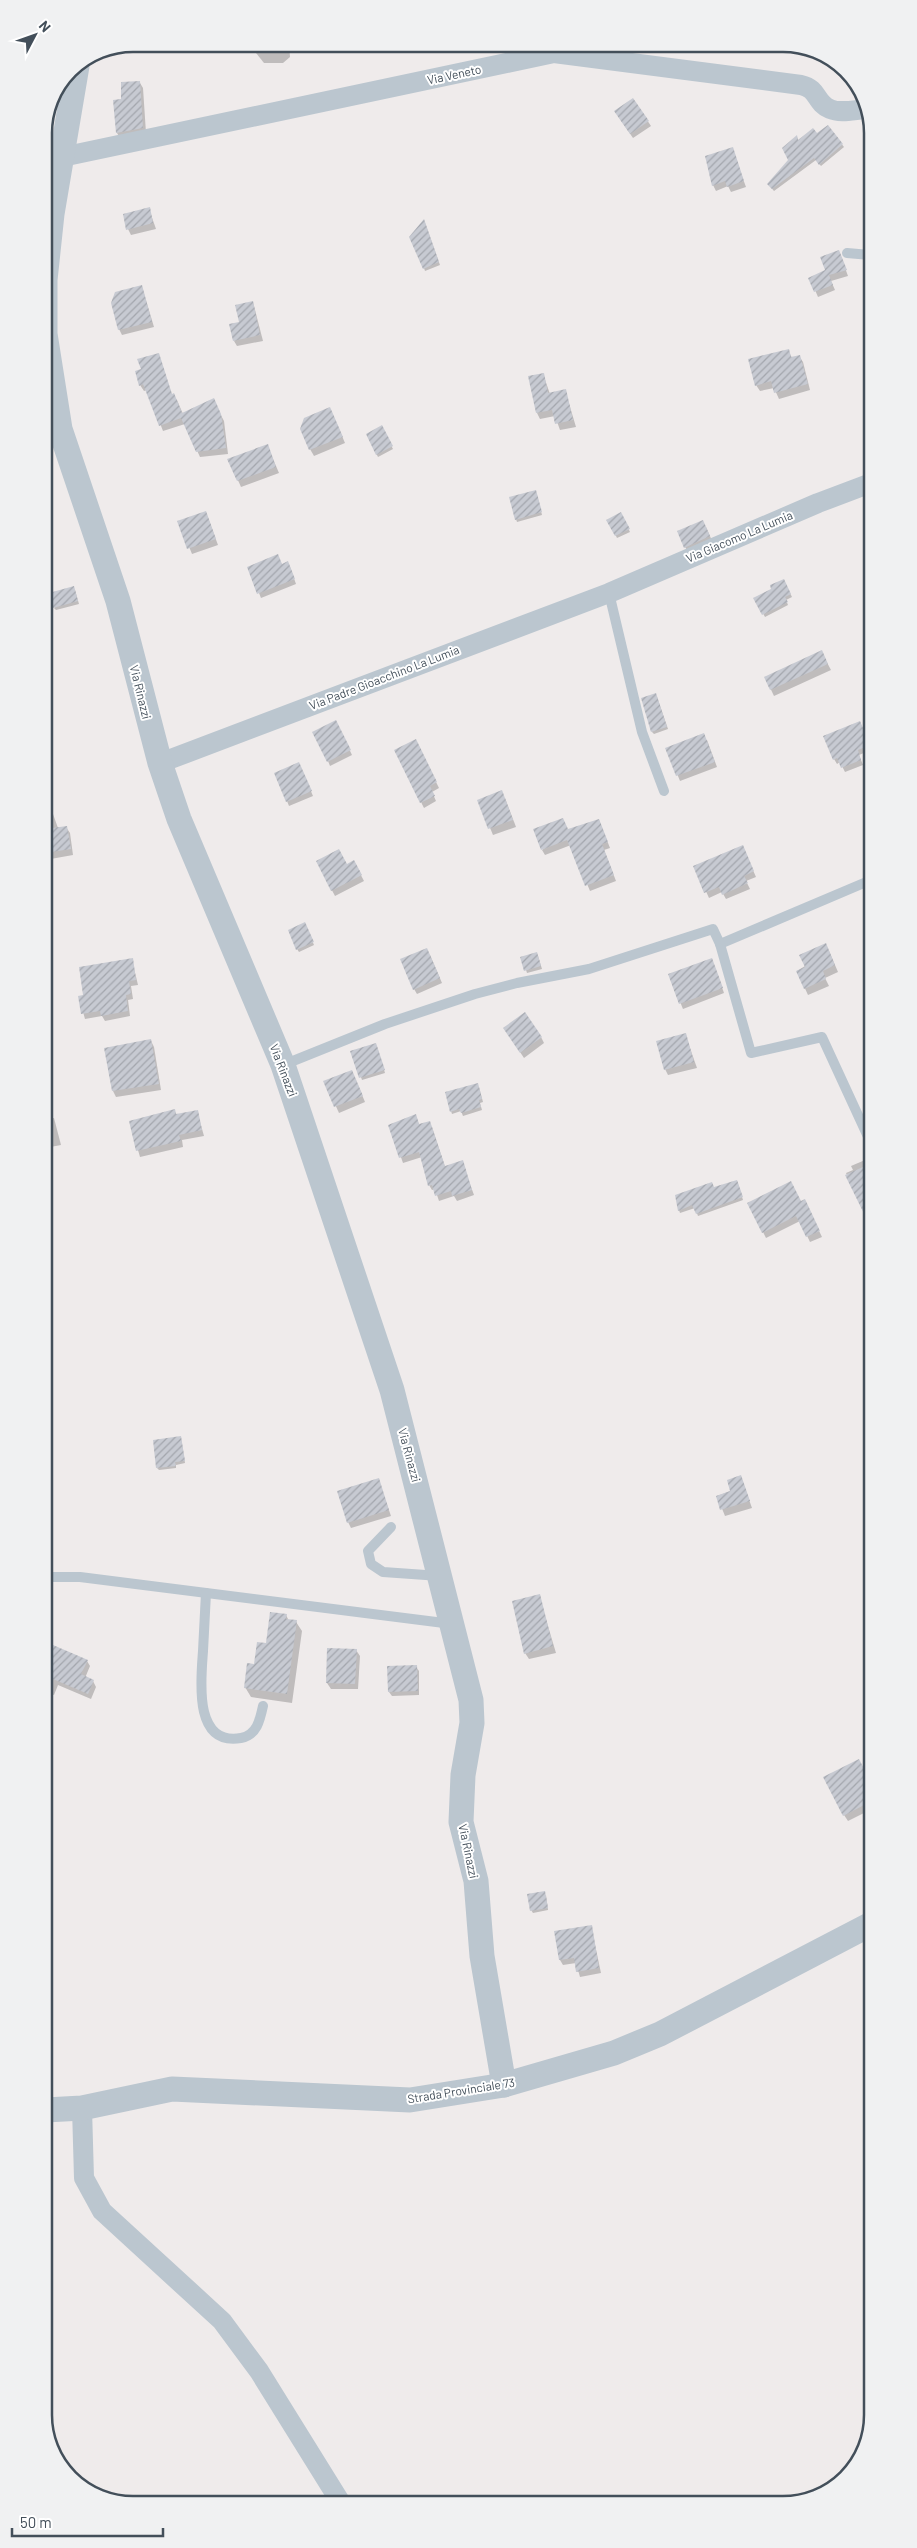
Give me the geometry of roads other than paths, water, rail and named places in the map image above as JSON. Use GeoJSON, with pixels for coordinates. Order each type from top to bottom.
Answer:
{"type":"FeatureCollection","features":[{"type":"Feature","properties":{"kind":"street","name":"Via Veneto"},"geometry":{"type":"LineString","coordinates":[[62,157],[554,53],[801,85],[815,91],[823,105],[829,109],[837,111],[860,109]]}},
{"type":"Feature","properties":{"kind":"street","name":"Via Rinazzi"},"geometry":{"type":"LineString","coordinates":[[53,209],[75,78]]}},
{"type":"Feature","properties":{"kind":"street","name":"Via Rinazzi"},"geometry":{"type":"LineString","coordinates":[[53,431],[118,601],[160,763],[179,819],[283,1065],[392,1390],[471,1700],[472,1723],[463,1775],[461,1822],[476,1881],[482,1956],[504,2085]]}},
{"type":"Feature","properties":{"kind":"street","name":"Via Giacomo La Lumia"},"geometry":{"type":"LineString","coordinates":[[609,593],[818,503],[864,486]]}},
{"type":"Feature","properties":{"kind":"street","name":"Via Padre Gioacchino La Lumia"},"geometry":{"type":"LineString","coordinates":[[160,763],[454,650],[609,593]]}},
{"type":"Feature","properties":{"kind":"street","name":"Strada Provinciale 73"},"geometry":{"type":"LineString","coordinates":[[52,2110],[82,2108],[172,2089],[410,2100],[504,2085],[614,2053],[660,2034],[864,1928]]}},
{"type":"Feature","properties":{"kind":"street"},"geometry":{"type":"LineString","coordinates":[[82,2108],[84,2178],[102,2212],[222,2321],[260,2371],[336,2495]]}},
{"type":"Feature","properties":{"kind":"lane"},"geometry":{"type":"LineString","coordinates":[[847,252],[864,254]]}},
{"type":"Feature","properties":{"kind":"lane"},"geometry":{"type":"LineString","coordinates":[[609,593],[642,732],[664,791]]}},
{"type":"Feature","properties":{"kind":"lane"},"geometry":{"type":"LineString","coordinates":[[720,944],[864,883]]}},
{"type":"Feature","properties":{"kind":"lane"},"geometry":{"type":"LineString","coordinates":[[283,1065],[386,1024],[475,994],[517,983],[589,969],[713,929],[720,944],[751,1052],[822,1037],[864,1131]]}},
{"type":"Feature","properties":{"kind":"lane"},"geometry":{"type":"LineString","coordinates":[[391,1527],[368,1551],[371,1564],[383,1572],[440,1576]]}},
{"type":"Feature","properties":{"kind":"lane"},"geometry":{"type":"LineString","coordinates":[[52,1577],[80,1577],[453,1624]]}},
{"type":"Feature","properties":{"kind":"lane"},"geometry":{"type":"LineString","coordinates":[[206,1593],[200,1695],[205,1718],[214,1732],[231,1740],[245,1737],[258,1727],[263,1706]]}}]}
